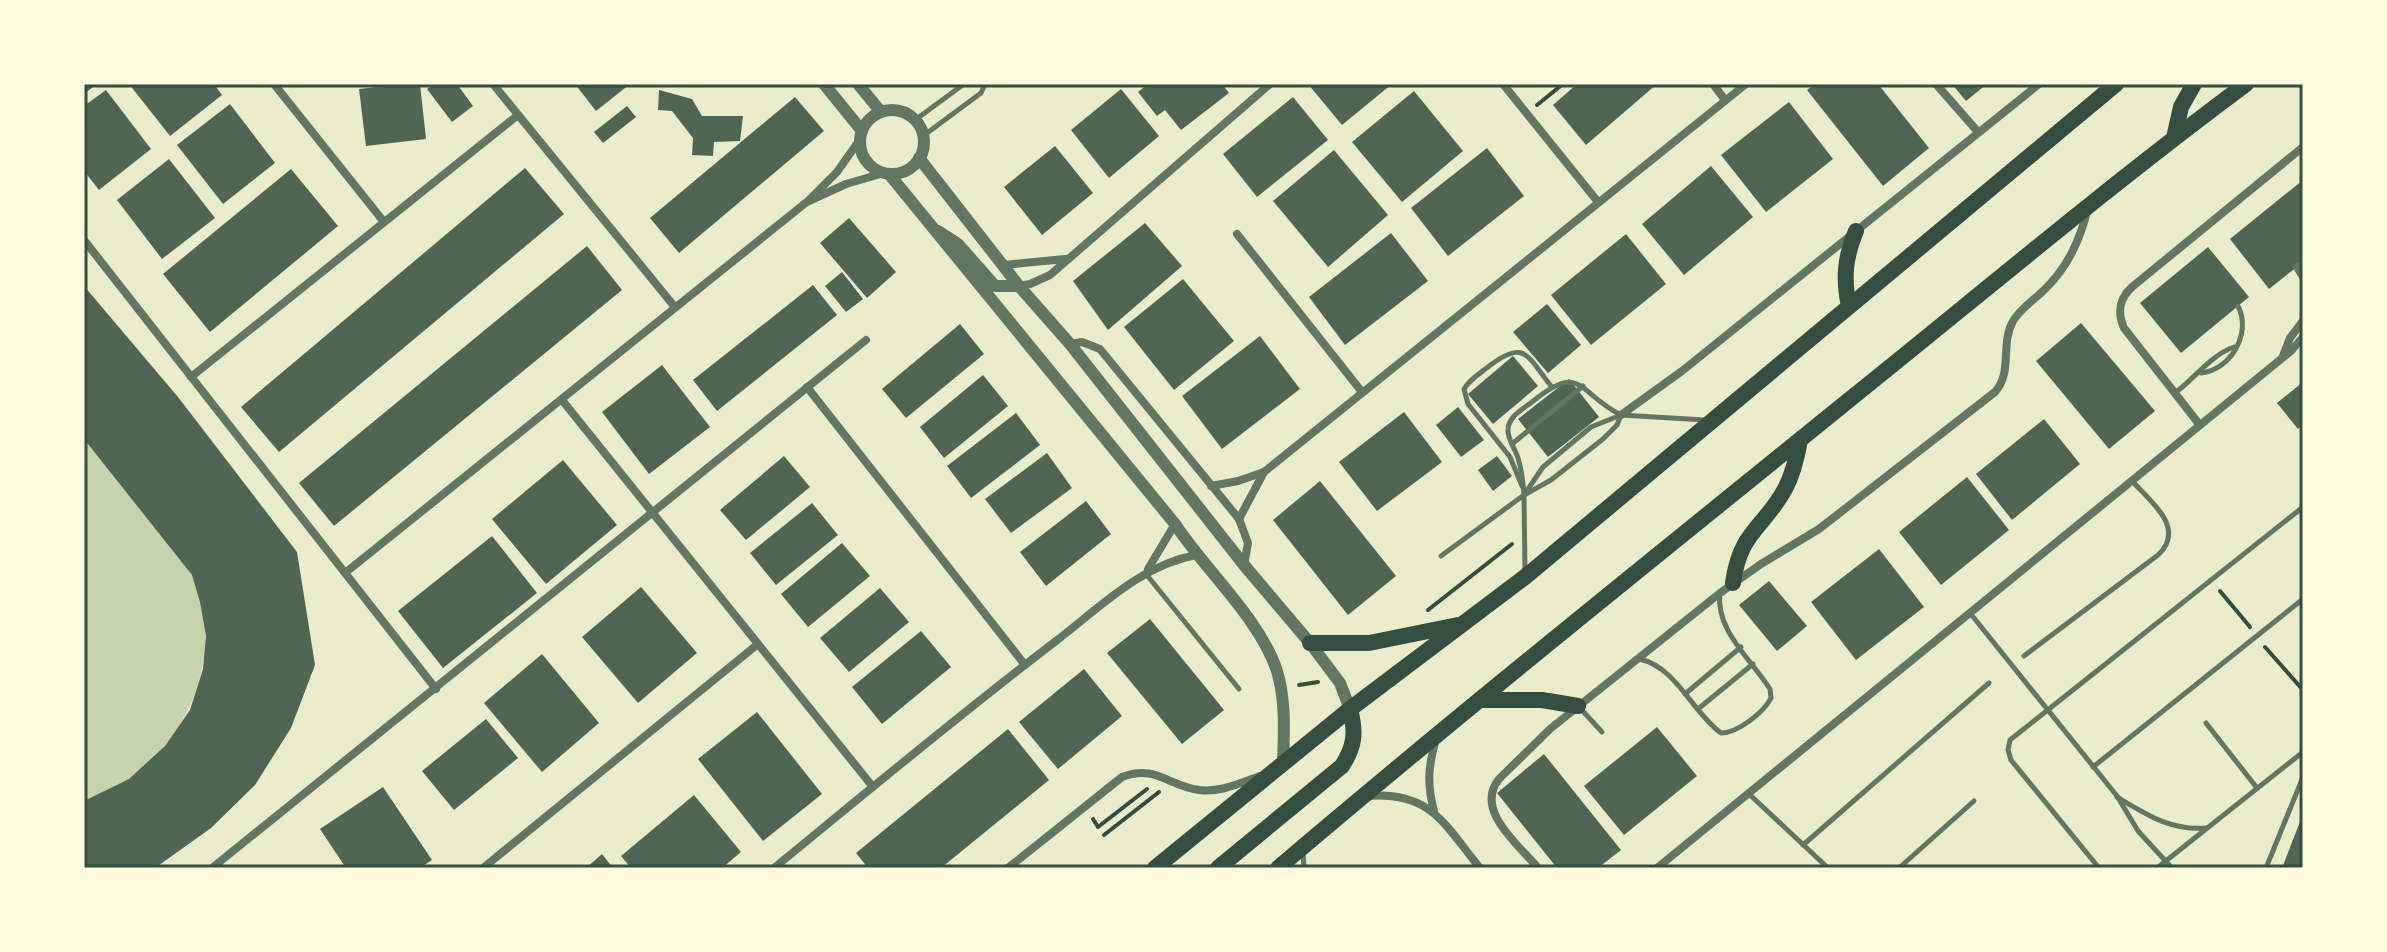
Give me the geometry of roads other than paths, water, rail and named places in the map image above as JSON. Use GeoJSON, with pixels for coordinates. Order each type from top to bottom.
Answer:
{"type":"FeatureCollection","features":[{"type":"Feature","properties":{"kind":"main road"},"geometry":{"type":"LineString","coordinates":[[1155,868],[1350,709],[1525,577],[2116,84]]}},
{"type":"Feature","properties":{"kind":"main road"},"geometry":{"type":"LineString","coordinates":[[2174,138],[2181,107],[2194,84]]}},
{"type":"Feature","properties":{"kind":"main road"},"geometry":{"type":"LineString","coordinates":[[1278,868],[1362,796],[1800,440],[2174,138],[2246,84]]}},
{"type":"Feature","properties":{"kind":"main road"},"geometry":{"type":"LineString","coordinates":[[1849,306],[1845,276],[1850,245],[1856,231]]}},
{"type":"Feature","properties":{"kind":"main road"},"geometry":{"type":"LineString","coordinates":[[1727,588],[1742,547],[1789,482],[1800,440]]}},
{"type":"Feature","properties":{"kind":"main road"},"geometry":{"type":"LineString","coordinates":[[1310,643],[1369,643],[1467,622]]}},
{"type":"Feature","properties":{"kind":"main road"},"geometry":{"type":"LineString","coordinates":[[1480,700],[1542,700],[1578,706]]}},
{"type":"Feature","properties":{"kind":"main road"},"geometry":{"type":"LineString","coordinates":[[1218,868],[1342,766],[1355,738],[1350,709]]}},
{"type":"Feature","properties":{"kind":"street"},"geometry":{"type":"LineString","coordinates":[[274,84],[384,222]]}},
{"type":"Feature","properties":{"kind":"street"},"geometry":{"type":"LineString","coordinates":[[493,84],[674,306]]}},
{"type":"Feature","properties":{"kind":"street"},"geometry":{"type":"LineString","coordinates":[[824,84],[861,135],[861,149],[866,160],[886,174],[932,228],[1175,524],[1196,555],[1260,633],[1278,674],[1281,697],[1279,767],[1215,791],[1185,787],[1148,772],[1135,772],[1122,777],[1008,868]]}},
{"type":"Feature","properties":{"kind":"street"},"geometry":{"type":"LineString","coordinates":[[858,84],[881,112]]}},
{"type":"Feature","properties":{"kind":"street"},"geometry":{"type":"LineString","coordinates":[[932,228],[958,244],[995,286],[1019,286],[1041,280],[1270,84]]}},
{"type":"Feature","properties":{"kind":"street"},"geometry":{"type":"LineString","coordinates":[[1503,84],[1598,202]]}},
{"type":"Feature","properties":{"kind":"street"},"geometry":{"type":"LineString","coordinates":[[1713,84],[1725,100]]}},
{"type":"Feature","properties":{"kind":"street"},"geometry":{"type":"LineString","coordinates":[[1211,486],[1264,472],[1746,84]]}},
{"type":"Feature","properties":{"kind":"street"},"geometry":{"type":"LineString","coordinates":[[1936,84],[1978,132]]}},
{"type":"Feature","properties":{"kind":"street"},"geometry":{"type":"LineString","coordinates":[[1621,415],[1682,371],[2039,84]]}},
{"type":"Feature","properties":{"kind":"street"},"geometry":{"type":"LineString","coordinates":[[345,573],[808,201],[837,172],[873,117],[895,110],[915,120],[923,136],[923,148],[919,158],[907,171],[846,184],[808,201]]}},
{"type":"Feature","properties":{"kind":"street"},"geometry":{"type":"LineString","coordinates":[[191,377],[518,115]]}},
{"type":"Feature","properties":{"kind":"street"},"geometry":{"type":"LineString","coordinates":[[2199,424],[2124,328],[2120,313],[2122,299],[2132,287],[2303,147]]}},
{"type":"Feature","properties":{"kind":"street"},"geometry":{"type":"LineString","coordinates":[[919,158],[1019,286],[1070,344],[1244,565],[1310,643],[1340,683],[1350,709]]}},
{"type":"Feature","properties":{"kind":"street"},"geometry":{"type":"LineString","coordinates":[[1538,868],[1494,815],[1491,792],[1499,779],[1578,706],[1727,588],[1836,516],[1995,392],[2004,378],[2006,341],[2014,320],[2067,262],[2077,244],[2088,207]]}},
{"type":"Feature","properties":{"kind":"street"},"geometry":{"type":"LineString","coordinates":[[1237,234],[1362,392]]}},
{"type":"Feature","properties":{"kind":"street"},"geometry":{"type":"LineString","coordinates":[[84,240],[436,689]]}},
{"type":"Feature","properties":{"kind":"street"},"geometry":{"type":"LineString","coordinates":[[1004,265],[1066,259]]}},
{"type":"Feature","properties":{"kind":"street"},"geometry":{"type":"LineString","coordinates":[[2297,267],[2303,277]]}},
{"type":"Feature","properties":{"kind":"street"},"geometry":{"type":"LineString","coordinates":[[2283,356],[2290,338],[2303,321]]}},
{"type":"Feature","properties":{"kind":"street"},"geometry":{"type":"LineString","coordinates":[[1657,868],[2297,346],[2303,337]]}},
{"type":"Feature","properties":{"kind":"street"},"geometry":{"type":"LineString","coordinates":[[212,868],[866,340]]}},
{"type":"Feature","properties":{"kind":"street"},"geometry":{"type":"LineString","coordinates":[[1070,344],[1082,342],[1100,349],[1239,519],[1248,543],[1244,565]]}},
{"type":"Feature","properties":{"kind":"street"},"geometry":{"type":"LineString","coordinates":[[807,387],[1025,665]]}},
{"type":"Feature","properties":{"kind":"street"},"geometry":{"type":"LineString","coordinates":[[562,400],[873,787]]}},
{"type":"Feature","properties":{"kind":"street"},"geometry":{"type":"LineString","coordinates":[[1239,519],[1264,472]]}},
{"type":"Feature","properties":{"kind":"street"},"geometry":{"type":"LineString","coordinates":[[1146,573],[1175,524]]}},
{"type":"Feature","properties":{"kind":"street"},"geometry":{"type":"LineString","coordinates":[[774,868],[1025,665],[1146,573],[1170,561],[1196,555]]}},
{"type":"Feature","properties":{"kind":"street"},"geometry":{"type":"LineString","coordinates":[[483,868],[758,644]]}},
{"type":"Feature","properties":{"kind":"street"},"geometry":{"type":"LineString","coordinates":[[1435,812],[1428,789],[1428,776],[1437,735]]}},
{"type":"Feature","properties":{"kind":"street"},"geometry":{"type":"LineString","coordinates":[[1362,796],[1386,794],[1416,800],[1435,812],[1480,868]]}},
{"type":"Feature","properties":{"kind":"lane"},"geometry":{"type":"LineString","coordinates":[[907,84],[937,84]]}},
{"type":"Feature","properties":{"kind":"lane"},"geometry":{"type":"LineString","coordinates":[[915,120],[964,84]]}},
{"type":"Feature","properties":{"kind":"lane"},"geometry":{"type":"LineString","coordinates":[[923,136],[981,93],[985,84]]}},
{"type":"Feature","properties":{"kind":"lane"},"geometry":{"type":"LineString","coordinates":[[2201,373],[2222,366],[2235,347],[2243,327],[2238,306]]}},
{"type":"Feature","properties":{"kind":"lane"},"geometry":{"type":"LineString","coordinates":[[2175,393],[2219,354],[2235,347]]}},
{"type":"Feature","properties":{"kind":"lane"},"geometry":{"type":"LineString","coordinates":[[1524,495],[1510,457],[1468,404],[1464,389],[1468,382],[1504,354],[1516,351],[1527,356],[1551,386]]}},
{"type":"Feature","properties":{"kind":"lane"},"geometry":{"type":"LineString","coordinates":[[1525,577],[1524,495],[1521,469],[1508,433],[1512,418],[1551,386],[1568,381],[1583,386],[1603,406],[1621,415],[1714,421]]}},
{"type":"Feature","properties":{"kind":"lane"},"geometry":{"type":"LineString","coordinates":[[1512,444],[1583,386]]}},
{"type":"Feature","properties":{"kind":"lane"},"geometry":{"type":"LineString","coordinates":[[1524,495],[1543,467],[1591,427],[1621,415]]}},
{"type":"Feature","properties":{"kind":"lane"},"geometry":{"type":"LineString","coordinates":[[1441,556],[1524,495],[1543,486],[1603,439],[1617,425],[1621,415]]}},
{"type":"Feature","properties":{"kind":"lane"},"geometry":{"type":"LineString","coordinates":[[2024,656],[2158,555],[2167,544],[2170,531],[2165,518],[2131,480]]}},
{"type":"Feature","properties":{"kind":"lane"},"geometry":{"type":"LineString","coordinates":[[2099,868],[2008,755],[2013,736],[2303,507]]}},
{"type":"Feature","properties":{"kind":"lane"},"geometry":{"type":"LineString","coordinates":[[1146,573],[1239,689]]}},
{"type":"Feature","properties":{"kind":"lane"},"geometry":{"type":"LineString","coordinates":[[1639,658],[1659,667],[1717,731],[1725,734],[1733,731],[1764,708],[1771,698],[1770,689],[1722,619],[1727,588]]}},
{"type":"Feature","properties":{"kind":"lane"},"geometry":{"type":"LineString","coordinates":[[2093,767],[2303,599]]}},
{"type":"Feature","properties":{"kind":"lane"},"geometry":{"type":"LineString","coordinates":[[1969,612],[2117,796],[2138,831],[2172,868]]}},
{"type":"Feature","properties":{"kind":"lane"},"geometry":{"type":"LineString","coordinates":[[1685,694],[1741,647]]}},
{"type":"Feature","properties":{"kind":"lane"},"geometry":{"type":"LineString","coordinates":[[1698,709],[1753,664]]}},
{"type":"Feature","properties":{"kind":"lane"},"geometry":{"type":"LineString","coordinates":[[1803,845],[1989,683]]}},
{"type":"Feature","properties":{"kind":"lane"},"geometry":{"type":"LineString","coordinates":[[1578,706],[1602,732]]}},
{"type":"Feature","properties":{"kind":"lane"},"geometry":{"type":"LineString","coordinates":[[2206,723],[2257,788]]}},
{"type":"Feature","properties":{"kind":"lane"},"geometry":{"type":"LineString","coordinates":[[2157,868],[2303,752]]}},
{"type":"Feature","properties":{"kind":"lane"},"geometry":{"type":"LineString","coordinates":[[2266,868],[2303,777]]}},
{"type":"Feature","properties":{"kind":"lane"},"geometry":{"type":"LineString","coordinates":[[1748,794],[1828,868]]}},
{"type":"Feature","properties":{"kind":"lane"},"geometry":{"type":"LineString","coordinates":[[2117,796],[2170,825],[2207,828]]}},
{"type":"Feature","properties":{"kind":"lane"},"geometry":{"type":"LineString","coordinates":[[1899,868],[1974,801]]}},
{"type":"Feature","properties":{"kind":"lane"},"geometry":{"type":"LineString","coordinates":[[1303,847],[1304,868]]}}]}
